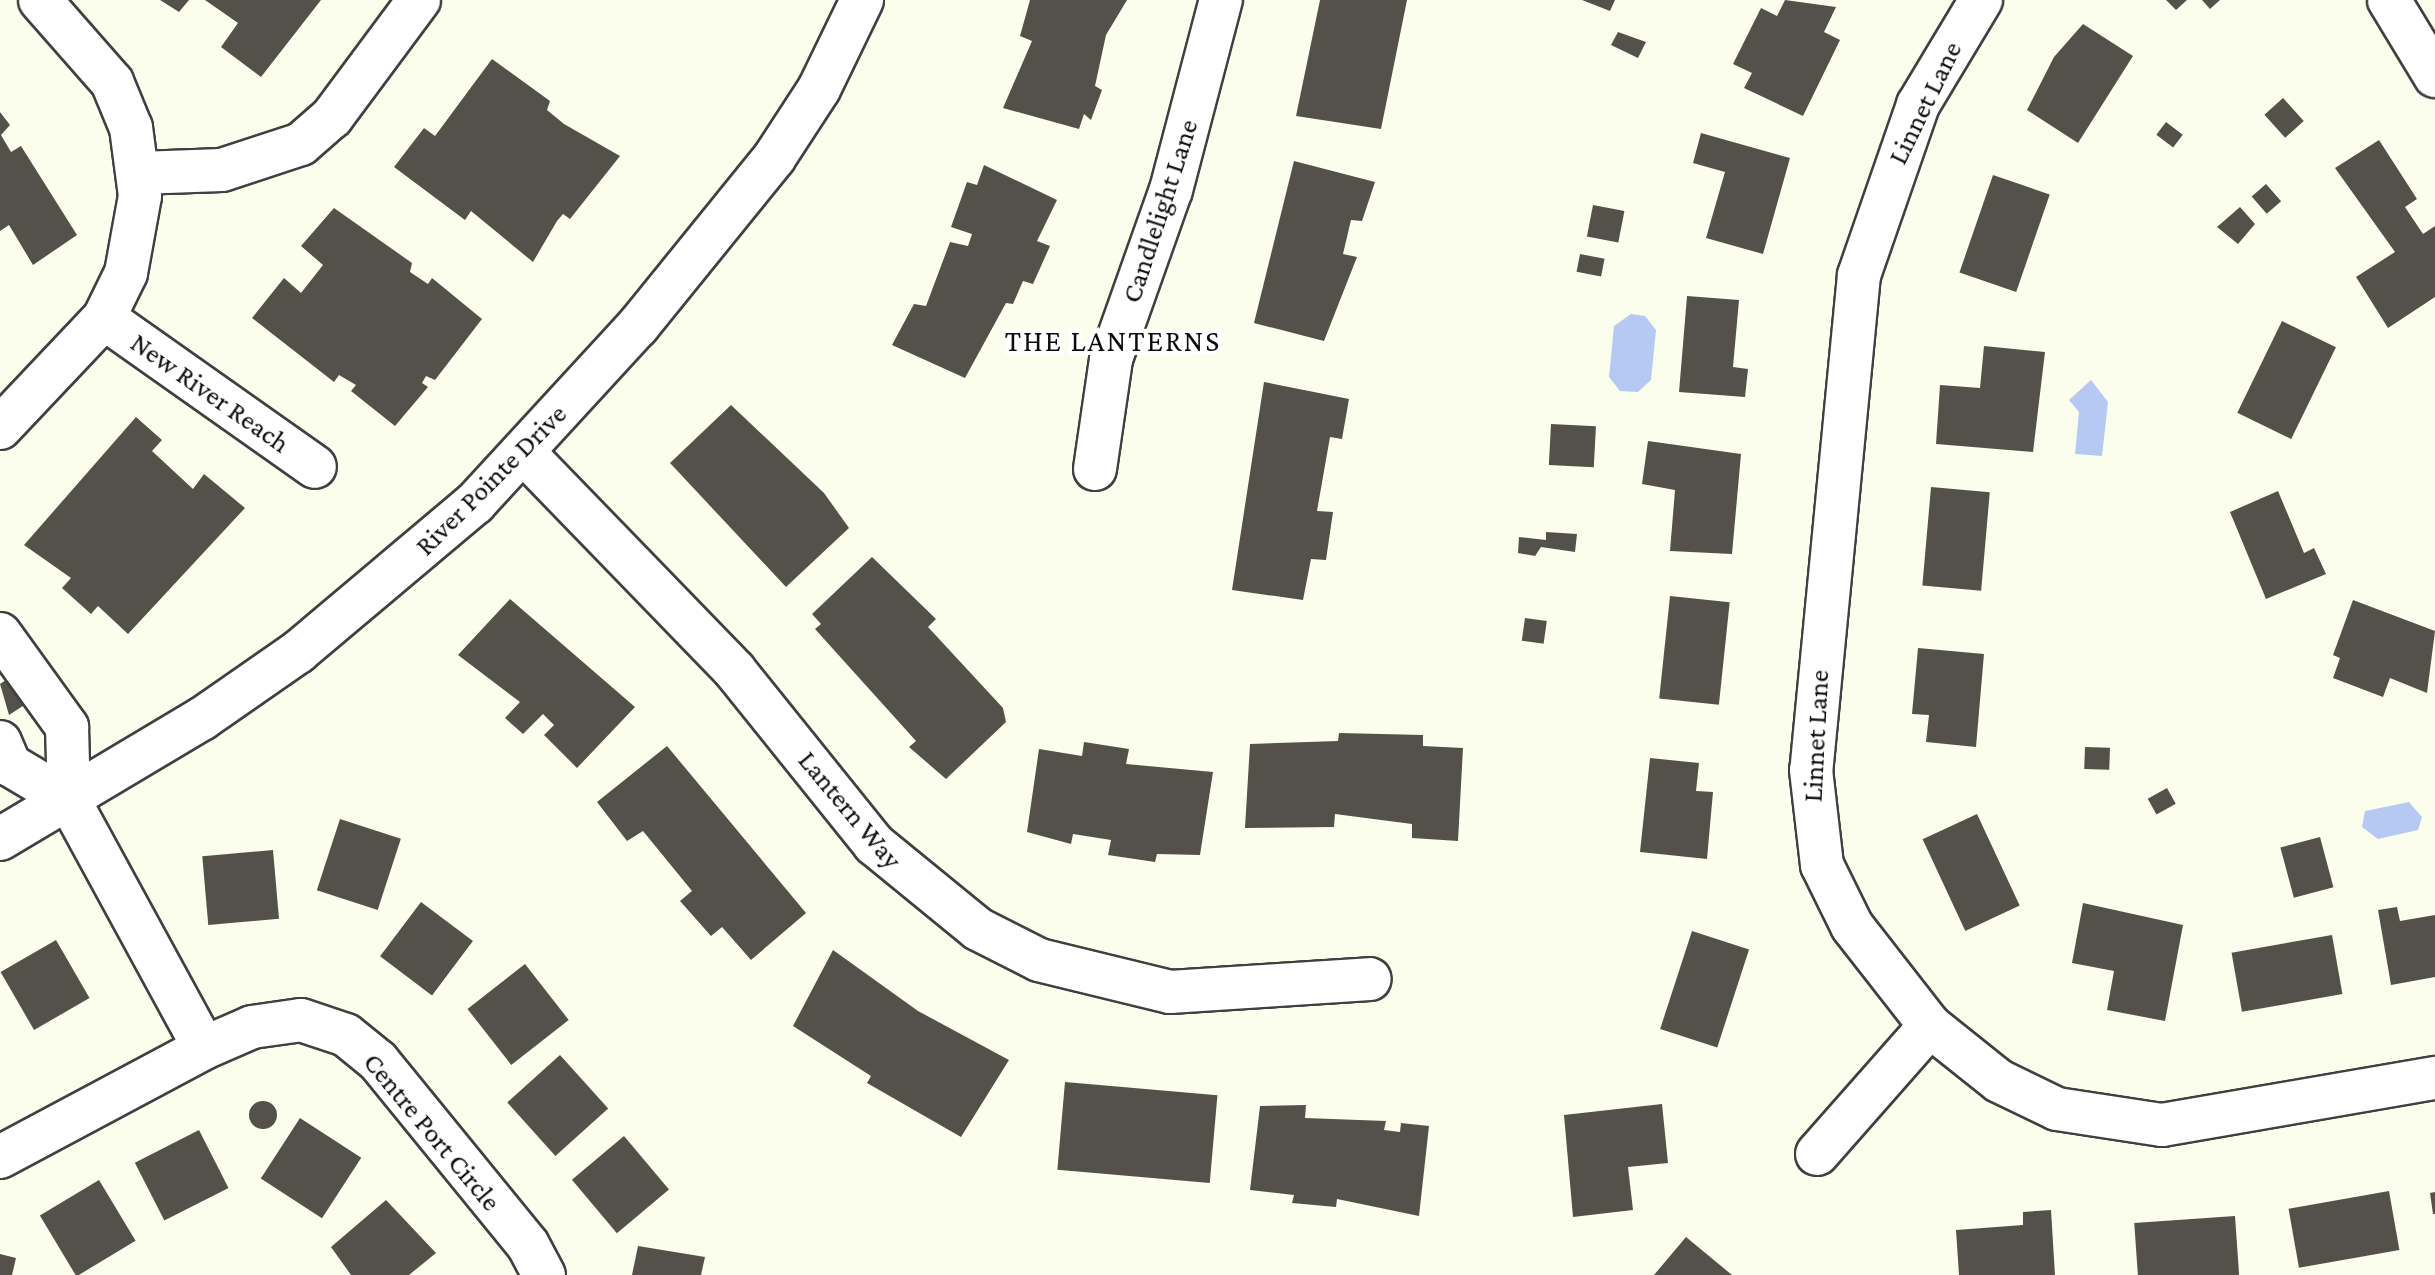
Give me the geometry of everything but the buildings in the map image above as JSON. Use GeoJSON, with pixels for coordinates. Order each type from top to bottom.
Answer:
{"type":"FeatureCollection","features":[{"type":"Feature","properties":{"kind":"street"},"geometry":{"type":"LineString","coordinates":[[139,173],[222,170],[301,144],[332,117],[419,0]]}},
{"type":"Feature","properties":{"kind":"street","name":"River Pointe Drive"},"geometry":{"type":"LineString","coordinates":[[0,839],[69,800],[298,652],[411,561],[524,453],[774,158],[819,89],[862,0]]}},
{"type":"Feature","properties":{"kind":"street","name":"Candlelight Lane"},"geometry":{"type":"LineString","coordinates":[[1095,469],[1111,359],[1171,190],[1221,0]]}},
{"type":"Feature","properties":{"kind":"street","name":"Linnet Lane"},"geometry":{"type":"LineString","coordinates":[[1981,0],[1918,105],[1859,275],[1811,770],[1822,865],[1858,936],[1930,1026],[1999,1081],[2057,1109],[2109,1122],[2205,1121],[2435,1078]]}},
{"type":"Feature","properties":{"kind":"street"},"geometry":{"type":"LineString","coordinates":[[2389,0],[2435,76]]}},
{"type":"Feature","properties":{"kind":"street"},"geometry":{"type":"LineString","coordinates":[[0,428],[104,318],[136,235],[139,173],[112,82],[42,1]]}},
{"type":"Feature","properties":{"kind":"street","name":"New River Reach"},"geometry":{"type":"LineString","coordinates":[[104,318],[315,467]]}},
{"type":"Feature","properties":{"kind":"street","name":"Lantern Way"},"geometry":{"type":"LineString","coordinates":[[524,453],[735,671],[874,844],[978,929],[1052,964],[1170,992],[1370,979]]}},
{"type":"Feature","properties":{"kind":"street"},"geometry":{"type":"LineString","coordinates":[[0,634],[67,727],[69,800],[204,1048]]}},
{"type":"Feature","properties":{"kind":"street"},"geometry":{"type":"LineString","coordinates":[[0,742],[10,765],[69,800]]}},
{"type":"Feature","properties":{"kind":"street","name":"Centre Port Circle"},"geometry":{"type":"LineString","coordinates":[[0,1157],[204,1048],[252,1027],[301,1020],[346,1035],[378,1061],[528,1245],[544,1275]]}},
{"type":"Feature","properties":{"kind":"street"},"geometry":{"type":"LineString","coordinates":[[1817,1154],[1930,1026]]}},
{"type":"Feature","properties":{"kind":"water"},"geometry":{"type":"Polygon","coordinates":[[[1631,314],[1645,316],[1656,330],[1651,380],[1638,392],[1620,391],[1609,377],[1614,326],[1631,314]]]}},
{"type":"Feature","properties":{"kind":"water"},"geometry":{"type":"Polygon","coordinates":[[[2091,380],[2108,402],[2102,456],[2075,454],[2079,412],[2069,400],[2091,380]]]}},
{"type":"Feature","properties":{"kind":"water"},"geometry":{"type":"Polygon","coordinates":[[[2409,802],[2422,817],[2418,830],[2378,839],[2362,827],[2365,811],[2409,802]]]}},
{"type":"Feature","properties":{"kind":"district","name":"THE LANTERNS"},"geometry":{"type":"Point","coordinates":[1113,341]}}]}
